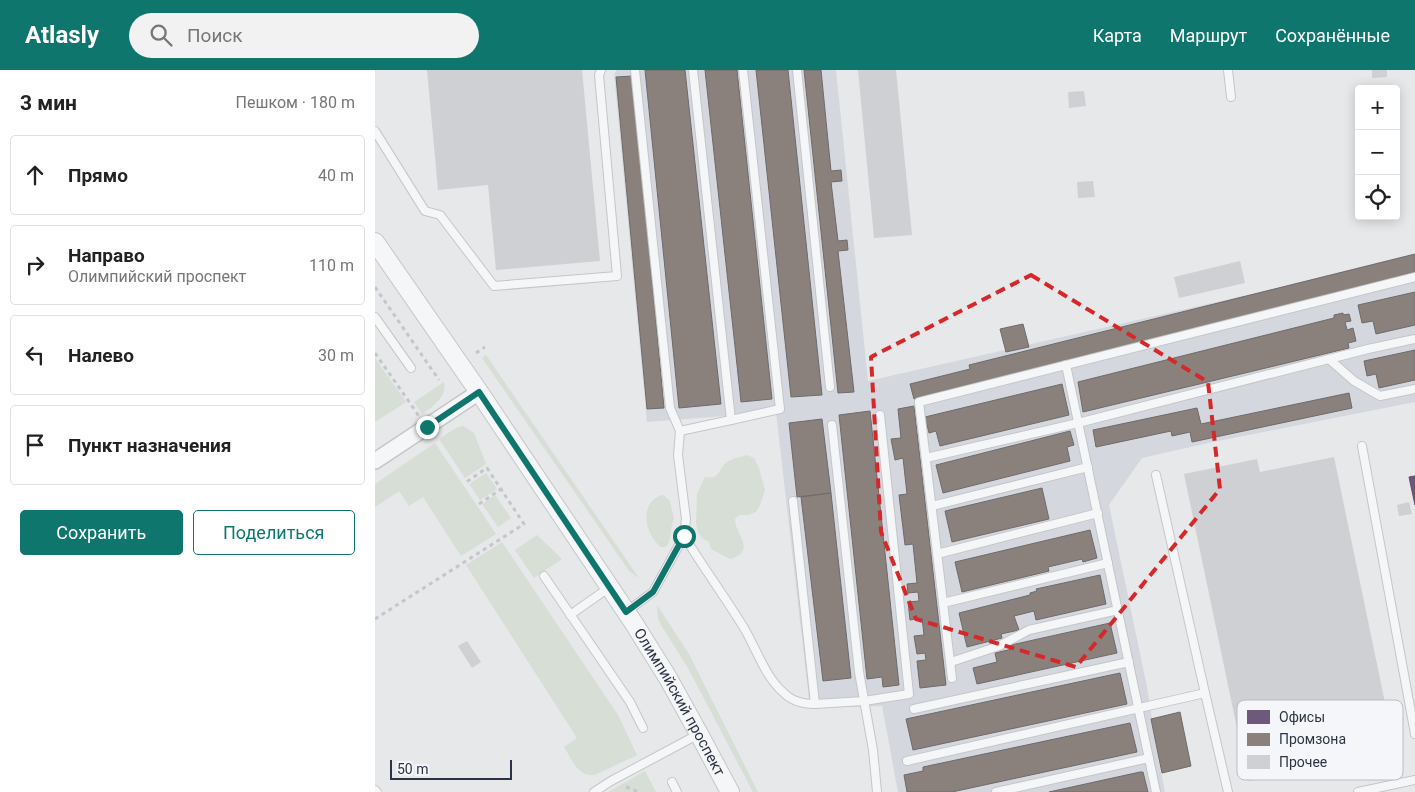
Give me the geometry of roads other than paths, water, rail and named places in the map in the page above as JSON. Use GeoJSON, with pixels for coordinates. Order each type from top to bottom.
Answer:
{"type":"FeatureCollection","features":[{"type":"Feature","properties":{"kind":"street","name":"Олимпийский проспект"},"geometry":{"type":"LineString","coordinates":[[375,242],[479,392],[610,587],[667,678],[730,792]]}},
{"type":"Feature","properties":{"kind":"street"},"geometry":{"type":"LineString","coordinates":[[375,461],[479,392]]}},
{"type":"Feature","properties":{"kind":"lane"},"geometry":{"type":"LineString","coordinates":[[375,132],[425,211],[440,215],[494,286],[617,276],[599,75],[601,70]]}},
{"type":"Feature","properties":{"kind":"lane"},"geometry":{"type":"LineString","coordinates":[[626,612],[653,592],[684,536],[685,519],[678,455],[679,431],[670,408],[635,70]]}},
{"type":"Feature","properties":{"kind":"lane"},"geometry":{"type":"LineString","coordinates":[[693,70],[731,420]]}},
{"type":"Feature","properties":{"kind":"lane"},"geometry":{"type":"LineString","coordinates":[[679,431],[780,409],[743,70]]}},
{"type":"Feature","properties":{"kind":"lane"},"geometry":{"type":"LineString","coordinates":[[797,70],[830,387]]}},
{"type":"Feature","properties":{"kind":"lane"},"geometry":{"type":"LineString","coordinates":[[1228,70],[1231,97]]}},
{"type":"Feature","properties":{"kind":"lane"},"geometry":{"type":"LineString","coordinates":[[952,678],[919,402],[1415,277]]}},
{"type":"Feature","properties":{"kind":"lane"},"geometry":{"type":"LineString","coordinates":[[375,317],[411,368]]}},
{"type":"Feature","properties":{"kind":"lane"},"geometry":{"type":"LineString","coordinates":[[926,458],[1078,423],[1415,339]]}},
{"type":"Feature","properties":{"kind":"lane"},"geometry":{"type":"LineString","coordinates":[[1329,359],[1354,381],[1380,396],[1415,389]]}},
{"type":"Feature","properties":{"kind":"lane"},"geometry":{"type":"LineString","coordinates":[[1066,365],[1156,792]]}},
{"type":"Feature","properties":{"kind":"lane"},"geometry":{"type":"LineString","coordinates":[[684,536],[745,629],[771,679],[783,693],[793,700],[806,704],[864,701],[909,694],[880,415]]}},
{"type":"Feature","properties":{"kind":"lane"},"geometry":{"type":"LineString","coordinates":[[832,426],[858,662],[873,750],[877,792]]}},
{"type":"Feature","properties":{"kind":"lane"},"geometry":{"type":"LineString","coordinates":[[1362,446],[1415,734]]}},
{"type":"Feature","properties":{"kind":"lane"},"geometry":{"type":"LineString","coordinates":[[932,506],[1087,467]]}},
{"type":"Feature","properties":{"kind":"lane"},"geometry":{"type":"LineString","coordinates":[[1156,475],[1229,792]]}},
{"type":"Feature","properties":{"kind":"lane"},"geometry":{"type":"LineString","coordinates":[[793,501],[815,704]]}},
{"type":"Feature","properties":{"kind":"lane"},"geometry":{"type":"LineString","coordinates":[[937,554],[1097,513]]}},
{"type":"Feature","properties":{"kind":"lane"},"geometry":{"type":"LineString","coordinates":[[943,603],[1108,563]]}},
{"type":"Feature","properties":{"kind":"lane"},"geometry":{"type":"LineString","coordinates":[[544,576],[630,702],[643,728]]}},
{"type":"Feature","properties":{"kind":"lane"},"geometry":{"type":"LineString","coordinates":[[570,615],[610,587]]}},
{"type":"Feature","properties":{"kind":"lane"},"geometry":{"type":"LineString","coordinates":[[951,662],[999,646],[1029,630],[1118,610]]}},
{"type":"Feature","properties":{"kind":"lane"},"geometry":{"type":"LineString","coordinates":[[914,709],[1129,662]]}},
{"type":"Feature","properties":{"kind":"lane"},"geometry":{"type":"LineString","coordinates":[[907,761],[1205,693]]}},
{"type":"Feature","properties":{"kind":"lane"},"geometry":{"type":"LineString","coordinates":[[594,792],[699,734]]}},
{"type":"Feature","properties":{"kind":"lane"},"geometry":{"type":"LineString","coordinates":[[996,792],[1149,758]]}},
{"type":"Feature","properties":{"kind":"lane"},"geometry":{"type":"LineString","coordinates":[[1359,792],[1415,780]]}},
{"type":"Feature","properties":{"kind":"lane"},"geometry":{"type":"LineString","coordinates":[[672,782],[677,792]]}}]}
